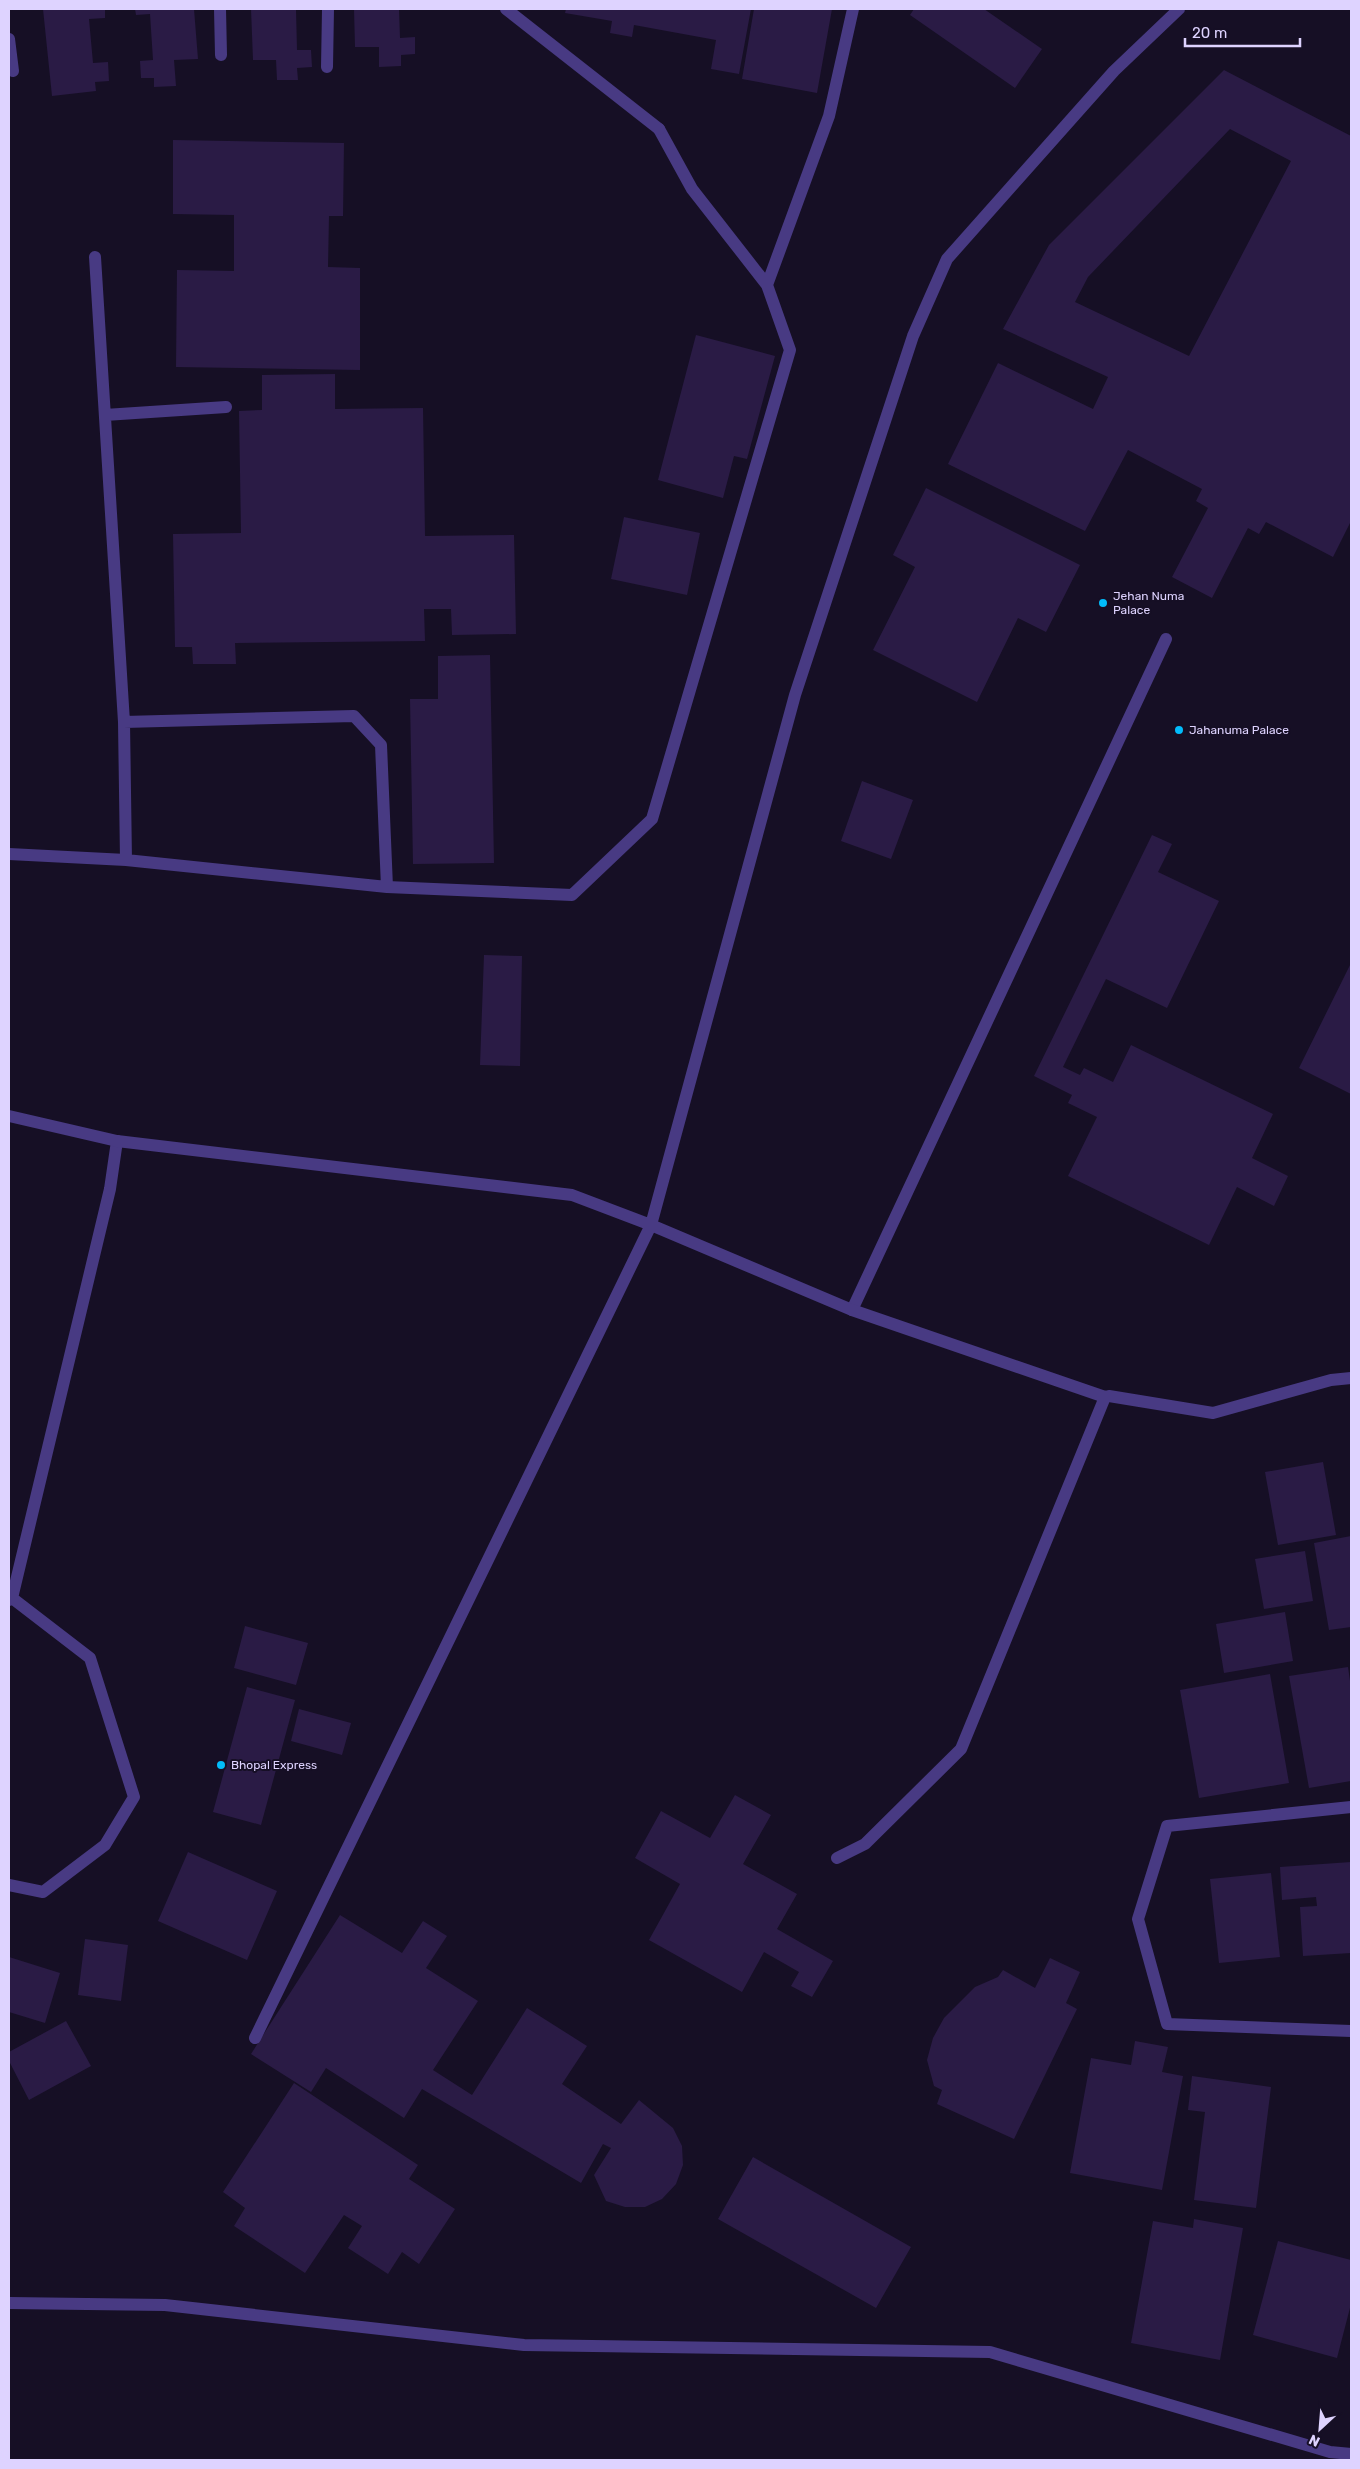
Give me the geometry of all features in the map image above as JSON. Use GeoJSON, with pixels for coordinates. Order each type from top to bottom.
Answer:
{"type":"FeatureCollection","features":[{"type":"Feature","properties":{"kind":"street"},"geometry":{"type":"LineString","coordinates":[[220,9],[221,55]]}},
{"type":"Feature","properties":{"kind":"street"},"geometry":{"type":"LineString","coordinates":[[327,67],[328,9]]}},
{"type":"Feature","properties":{"kind":"street"},"geometry":{"type":"LineString","coordinates":[[9,854],[126,860],[387,887],[572,895],[652,819],[790,350],[767,284],[692,189],[659,129],[506,9]]}},
{"type":"Feature","properties":{"kind":"street"},"geometry":{"type":"LineString","coordinates":[[767,284],[829,116],[853,9]]}},
{"type":"Feature","properties":{"kind":"street"},"geometry":{"type":"LineString","coordinates":[[255,2038],[651,1225],[796,696],[913,336],[947,259],[1114,71],[1179,9]]}},
{"type":"Feature","properties":{"kind":"street"},"geometry":{"type":"LineString","coordinates":[[9,39],[13,71]]}},
{"type":"Feature","properties":{"kind":"street"},"geometry":{"type":"LineString","coordinates":[[94,256],[124,722],[126,860]]}},
{"type":"Feature","properties":{"kind":"street"},"geometry":{"type":"LineString","coordinates":[[105,414],[226,407]]}},
{"type":"Feature","properties":{"kind":"street"},"geometry":{"type":"LineString","coordinates":[[852,1310],[1166,639]]}},
{"type":"Feature","properties":{"kind":"street"},"geometry":{"type":"LineString","coordinates":[[124,722],[354,716],[381,745],[387,887]]}},
{"type":"Feature","properties":{"kind":"street"},"geometry":{"type":"LineString","coordinates":[[9,1116],[117,1141],[572,1195],[651,1225],[852,1310],[1106,1398],[1109,1396],[1213,1413],[1331,1380],[1351,1378]]}},
{"type":"Feature","properties":{"kind":"street"},"geometry":{"type":"LineString","coordinates":[[9,1885],[43,1892],[105,1845],[134,1797],[90,1658],[10,1599],[110,1189],[117,1141]]}},
{"type":"Feature","properties":{"kind":"street"},"geometry":{"type":"LineString","coordinates":[[837,1858],[866,1844],[961,1749],[1106,1398]]}},
{"type":"Feature","properties":{"kind":"street"},"geometry":{"type":"LineString","coordinates":[[1351,1807],[1167,1826],[1138,1918],[1167,2024],[1351,2031]]}},
{"type":"Feature","properties":{"kind":"street"},"geometry":{"type":"LineString","coordinates":[[9,2303],[165,2305],[524,2345],[990,2352],[1330,2452],[1351,2454]]}},
{"type":"Feature","properties":{"kind":"building"},"geometry":{"type":"Polygon","coordinates":[[[43,9],[105,9],[105,18],[89,19],[93,63],[108,62],[109,81],[95,82],[96,91],[52,96],[43,9]]]}},
{"type":"Feature","properties":{"kind":"building"},"geometry":{"type":"Polygon","coordinates":[[[135,9],[194,9],[198,59],[174,60],[176,86],[154,87],[154,78],[141,78],[140,61],[153,60],[150,14],[136,15],[135,9]]]}},
{"type":"Feature","properties":{"kind":"building"},"geometry":{"type":"Polygon","coordinates":[[[251,9],[296,9],[297,50],[311,50],[312,67],[297,68],[298,80],[277,80],[276,60],[253,60],[251,9]]]}},
{"type":"Feature","properties":{"kind":"building"},"geometry":{"type":"Polygon","coordinates":[[[354,9],[399,9],[400,38],[415,37],[415,54],[401,55],[401,66],[379,67],[379,47],[355,47],[354,9]]]}},
{"type":"Feature","properties":{"kind":"building"},"geometry":{"type":"Polygon","coordinates":[[[566,9],[751,9],[739,74],[711,69],[716,40],[634,25],[632,37],[610,33],[612,21],[565,13],[566,9]]]}},
{"type":"Feature","properties":{"kind":"building"},"geometry":{"type":"Polygon","coordinates":[[[754,9],[832,9],[817,93],[742,79],[754,9]]]}},
{"type":"Feature","properties":{"kind":"building"},"geometry":{"type":"Polygon","coordinates":[[[914,9],[984,9],[1042,49],[1015,88],[910,15],[914,9]]]}},
{"type":"Feature","properties":{"kind":"building"},"geometry":{"type":"Polygon","coordinates":[[[1224,70],[1351,136],[1351,521],[1333,557],[1266,522],[1259,534],[1248,528],[1212,598],[1172,577],[1208,508],[1196,501],[1202,489],[1128,450],[1085,531],[948,464],[998,363],[1093,409],[1108,377],[1003,329],[1049,245],[1224,70]],[[1230,129],[1088,277],[1075,302],[1189,356],[1291,161],[1230,129]]]}},
{"type":"Feature","properties":{"kind":"building"},"geometry":{"type":"Polygon","coordinates":[[[173,140],[344,143],[343,216],[329,216],[328,267],[360,268],[360,370],[176,367],[177,270],[234,271],[234,215],[173,214],[173,140]]]}},
{"type":"Feature","properties":{"kind":"building"},"geometry":{"type":"Polygon","coordinates":[[[696,335],[775,356],[747,459],[734,456],[723,498],[658,480],[696,335]]]}},
{"type":"Feature","properties":{"kind":"building"},"geometry":{"type":"Polygon","coordinates":[[[335,374],[335,409],[423,408],[425,536],[514,535],[516,634],[452,635],[451,609],[424,609],[425,641],[235,643],[236,664],[193,664],[192,647],[175,647],[173,534],[241,533],[239,411],[262,410],[262,375],[335,374]]]}},
{"type":"Feature","properties":{"kind":"building"},"geometry":{"type":"Polygon","coordinates":[[[926,488],[1080,565],[1046,632],[1018,618],[977,702],[873,650],[915,567],[893,555],[926,488]]]}},
{"type":"Feature","properties":{"kind":"building"},"geometry":{"type":"Polygon","coordinates":[[[624,517],[700,533],[687,595],[611,579],[624,517]]]}},
{"type":"Feature","properties":{"kind":"building"},"geometry":{"type":"Polygon","coordinates":[[[490,655],[494,863],[413,864],[410,699],[438,699],[438,656],[490,655]]]}},
{"type":"Feature","properties":{"kind":"building"},"geometry":{"type":"Polygon","coordinates":[[[862,781],[913,800],[891,859],[841,841],[862,781]]]}},
{"type":"Feature","properties":{"kind":"building"},"geometry":{"type":"Polygon","coordinates":[[[1152,835],[1172,844],[1158,872],[1219,901],[1167,1008],[1106,979],[1063,1067],[1080,1075],[1084,1068],[1113,1082],[1131,1045],[1273,1114],[1252,1158],[1288,1176],[1274,1206],[1237,1187],[1209,1245],[1068,1176],[1097,1117],[1068,1103],[1072,1095],[1034,1076],[1152,835]]]}},
{"type":"Feature","properties":{"kind":"building"},"geometry":{"type":"Polygon","coordinates":[[[484,955],[522,956],[520,1066],[480,1065],[484,955]]]}},
{"type":"Feature","properties":{"kind":"building"},"geometry":{"type":"Polygon","coordinates":[[[1351,963],[1351,1094],[1299,1068],[1351,963]]]}},
{"type":"Feature","properties":{"kind":"building"},"geometry":{"type":"Polygon","coordinates":[[[1323,1462],[1336,1535],[1278,1545],[1265,1472],[1323,1462]]]}},
{"type":"Feature","properties":{"kind":"building"},"geometry":{"type":"Polygon","coordinates":[[[1351,1536],[1351,1627],[1329,1630],[1314,1543],[1351,1536]]]}},
{"type":"Feature","properties":{"kind":"building"},"geometry":{"type":"Polygon","coordinates":[[[1305,1551],[1313,1601],[1264,1609],[1255,1559],[1305,1551]]]}},
{"type":"Feature","properties":{"kind":"building"},"geometry":{"type":"Polygon","coordinates":[[[1285,1612],[1293,1661],[1224,1673],[1216,1624],[1285,1612]]]}},
{"type":"Feature","properties":{"kind":"building"},"geometry":{"type":"Polygon","coordinates":[[[245,1626],[308,1643],[296,1685],[234,1668],[245,1626]]]}},
{"type":"Feature","properties":{"kind":"building"},"geometry":{"type":"Polygon","coordinates":[[[1348,1667],[1351,1688],[1351,1781],[1309,1788],[1289,1676],[1348,1667]]]}},
{"type":"Feature","properties":{"kind":"building"},"geometry":{"type":"Polygon","coordinates":[[[1270,1674],[1289,1783],[1199,1798],[1180,1690],[1270,1674]]]}},
{"type":"Feature","properties":{"kind":"building"},"geometry":{"type":"Polygon","coordinates":[[[247,1687],[295,1700],[261,1825],[213,1812],[247,1687]]]}},
{"type":"Feature","properties":{"kind":"building"},"geometry":{"type":"Polygon","coordinates":[[[299,1709],[351,1723],[342,1755],[291,1741],[299,1709]]]}},
{"type":"Feature","properties":{"kind":"building"},"geometry":{"type":"Polygon","coordinates":[[[735,1795],[771,1815],[743,1864],[797,1894],[777,1929],[833,1961],[812,1997],[791,1986],[799,1972],[764,1952],[742,1992],[649,1940],[680,1884],[635,1858],[661,1811],[710,1838],[735,1795]]]}},
{"type":"Feature","properties":{"kind":"building"},"geometry":{"type":"Polygon","coordinates":[[[188,1852],[277,1891],[247,1960],[158,1921],[188,1852]]]}},
{"type":"Feature","properties":{"kind":"building"},"geometry":{"type":"Polygon","coordinates":[[[1351,1862],[1351,1953],[1303,1956],[1300,1907],[1317,1906],[1316,1897],[1282,1900],[1280,1867],[1351,1862]]]}},
{"type":"Feature","properties":{"kind":"building"},"geometry":{"type":"Polygon","coordinates":[[[1271,1873],[1280,1957],[1219,1963],[1210,1879],[1271,1873]]]}},
{"type":"Feature","properties":{"kind":"building"},"geometry":{"type":"Polygon","coordinates":[[[340,1915],[402,1953],[423,1921],[447,1936],[426,1968],[478,2001],[433,2070],[472,2095],[527,2008],[587,2046],[562,2084],[621,2124],[639,2100],[673,2128],[682,2146],[683,2165],[676,2184],[662,2199],[645,2207],[625,2207],[606,2201],[594,2175],[611,2148],[603,2144],[581,2183],[422,2089],[404,2118],[326,2068],[311,2092],[251,2054],[340,1915]]]}},
{"type":"Feature","properties":{"kind":"building"},"geometry":{"type":"Polygon","coordinates":[[[85,1939],[128,1945],[121,2001],[78,1995],[85,1939]]]}},
{"type":"Feature","properties":{"kind":"building"},"geometry":{"type":"Polygon","coordinates":[[[9,1957],[60,1973],[45,2023],[9,2012],[9,1957]]]}},
{"type":"Feature","properties":{"kind":"building"},"geometry":{"type":"Polygon","coordinates":[[[1050,1958],[1080,1972],[1066,2003],[1077,2009],[1014,2139],[937,2104],[942,2090],[934,2086],[927,2060],[933,2038],[944,2018],[975,1987],[998,1977],[1003,1970],[1035,1988],[1050,1958]]]}},
{"type":"Feature","properties":{"kind":"building"},"geometry":{"type":"Polygon","coordinates":[[[66,2021],[91,2066],[29,2100],[9,2061],[9,2052],[66,2021]]]}},
{"type":"Feature","properties":{"kind":"building"},"geometry":{"type":"Polygon","coordinates":[[[1135,2041],[1168,2047],[1162,2072],[1183,2076],[1162,2190],[1070,2173],[1091,2058],[1131,2065],[1135,2041]]]}},
{"type":"Feature","properties":{"kind":"building"},"geometry":{"type":"Polygon","coordinates":[[[1192,2076],[1271,2087],[1256,2208],[1194,2200],[1205,2112],[1188,2110],[1192,2076]]]}},
{"type":"Feature","properties":{"kind":"building"},"geometry":{"type":"Polygon","coordinates":[[[294,2083],[418,2165],[409,2179],[455,2209],[419,2264],[402,2252],[388,2274],[348,2248],[362,2226],[344,2215],[305,2273],[234,2226],[245,2208],[223,2192],[294,2083]]]}},
{"type":"Feature","properties":{"kind":"building"},"geometry":{"type":"Polygon","coordinates":[[[753,2157],[911,2247],[876,2308],[718,2219],[753,2157]]]}},
{"type":"Feature","properties":{"kind":"building"},"geometry":{"type":"Polygon","coordinates":[[[1194,2219],[1243,2228],[1220,2360],[1131,2343],[1153,2221],[1193,2228],[1194,2219]]]}},
{"type":"Feature","properties":{"kind":"building"},"geometry":{"type":"Polygon","coordinates":[[[1278,2241],[1351,2260],[1351,2304],[1337,2358],[1253,2335],[1278,2241]]]}},
{"type":"Feature","properties":{"kind":"place","name":"Jehan Numa Palace"},"geometry":{"type":"Point","coordinates":[1103,603]}},
{"type":"Feature","properties":{"kind":"place","name":"Jahanuma Palace"},"geometry":{"type":"Point","coordinates":[1179,730]}},
{"type":"Feature","properties":{"kind":"place","name":"Bhopal Express"},"geometry":{"type":"Point","coordinates":[221,1765]}}]}
